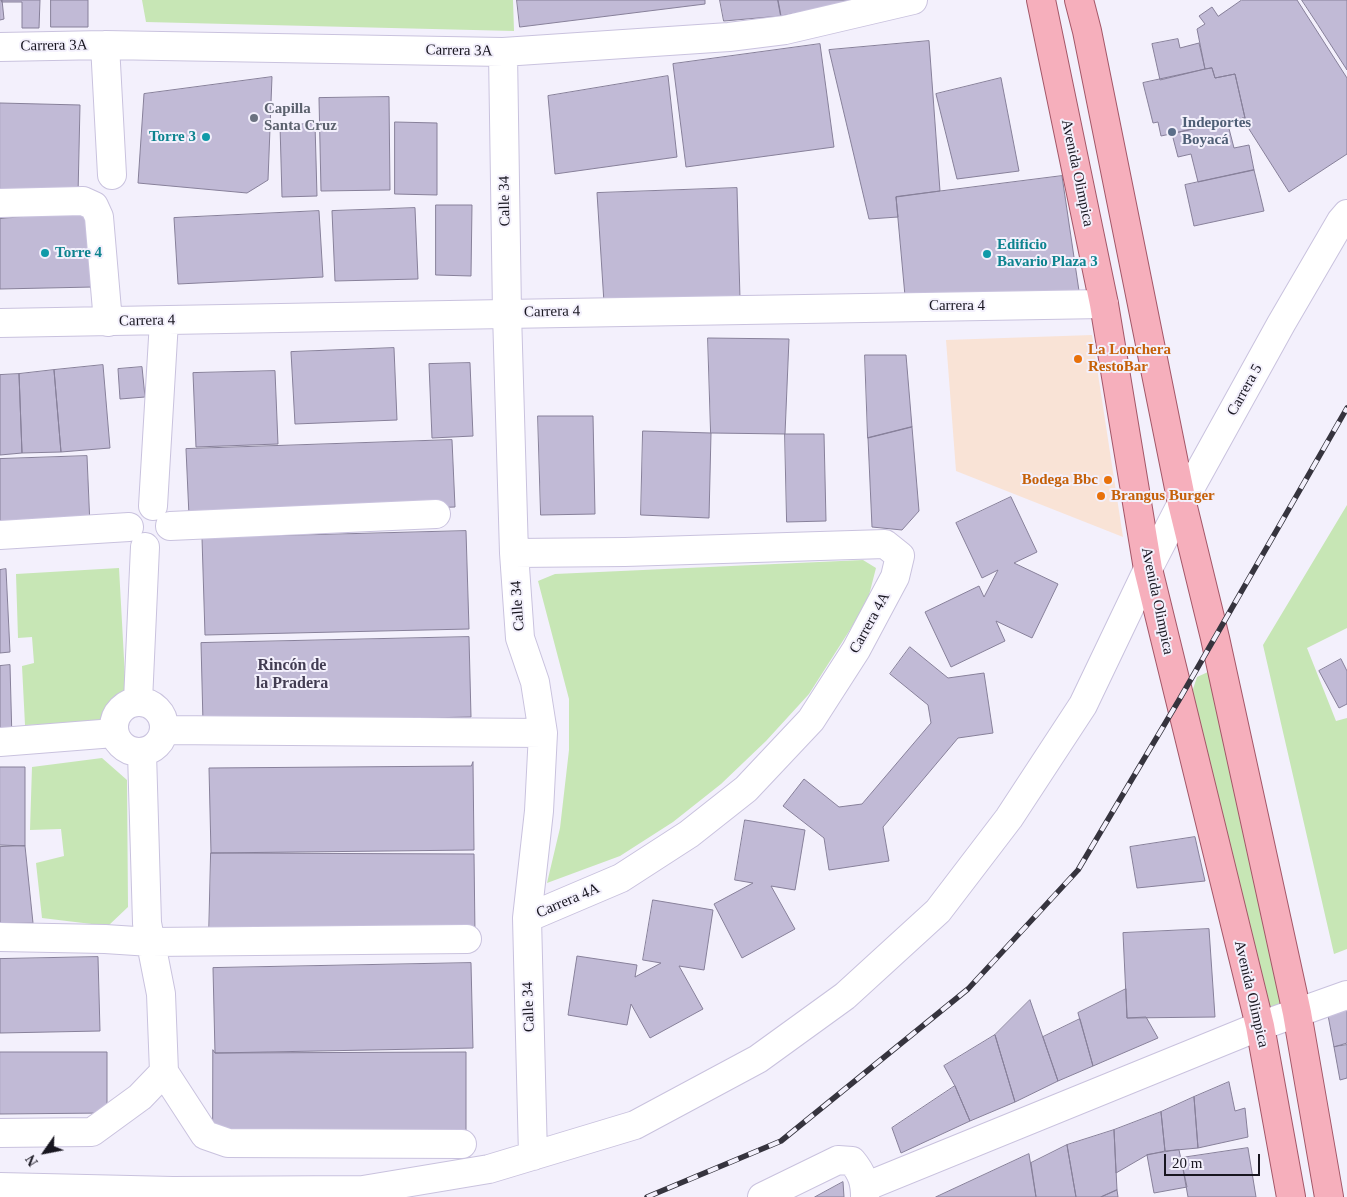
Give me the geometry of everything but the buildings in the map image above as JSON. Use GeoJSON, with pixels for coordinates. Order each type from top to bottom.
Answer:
{"type":"FeatureCollection","features":[{"type":"Feature","properties":{"kind":"main road","name":"Avenida Olimpica"},"geometry":{"type":"LineString","coordinates":[[1041,0],[1104,304],[1148,569],[1260,1026],[1291,1197]]}},
{"type":"Feature","properties":{"kind":"main road"},"geometry":{"type":"LineString","coordinates":[[1079,0],[1089,41],[1182,503],[1215,638],[1297,1013],[1330,1197]]}},
{"type":"Feature","properties":{"kind":"street","name":"Carrera 3A"},"geometry":{"type":"LineString","coordinates":[[0,47],[105,45],[503,52],[729,37],[785,30],[913,0]]}},
{"type":"Feature","properties":{"kind":"street"},"geometry":{"type":"LineString","coordinates":[[105,45],[112,175]]}},
{"type":"Feature","properties":{"kind":"street","name":"Calle 34"},"geometry":{"type":"LineString","coordinates":[[503,52],[507,313],[514,553],[520,638],[536,682],[543,733],[539,811],[527,918],[533,1156]]}},
{"type":"Feature","properties":{"kind":"street"},"geometry":{"type":"LineString","coordinates":[[0,203],[84,201],[94,206],[99,217],[108,322]]}},
{"type":"Feature","properties":{"kind":"street","name":"Carrera 5"},"geometry":{"type":"LineString","coordinates":[[0,1186],[173,1191],[363,1190],[489,1169],[635,1125],[758,1059],[845,996],[938,911],[1009,818],[1083,705],[1182,503],[1281,324],[1341,221],[1347,214]]}},
{"type":"Feature","properties":{"kind":"street","name":"Carrera 4"},"geometry":{"type":"LineString","coordinates":[[0,323],[1104,304]]}},
{"type":"Feature","properties":{"kind":"street"},"geometry":{"type":"LineString","coordinates":[[0,535],[137,537],[154,547],[163,543],[168,536],[162,516],[164,321]]}},
{"type":"Feature","properties":{"kind":"street"},"geometry":{"type":"LineString","coordinates":[[138,701],[137,537],[131,518],[136,511],[144,507],[162,516],[436,514]]}},
{"type":"Feature","properties":{"kind":"street","name":"Carrera 4A"},"geometry":{"type":"LineString","coordinates":[[514,553],[625,552],[885,544],[900,556],[896,577],[865,634],[811,720],[746,789],[689,834],[621,878],[527,918]]}},
{"type":"Feature","properties":{"kind":"street"},"geometry":{"type":"LineString","coordinates":[[138,701],[149,703],[158,710],[164,719],[164,730],[160,741],[152,749],[142,753],[129,751],[120,744],[114,733],[114,722],[118,712],[127,704],[138,701]]}},
{"type":"Feature","properties":{"kind":"street"},"geometry":{"type":"LineString","coordinates":[[164,730],[543,733]]}},
{"type":"Feature","properties":{"kind":"street"},"geometry":{"type":"LineString","coordinates":[[0,742],[114,733]]}},
{"type":"Feature","properties":{"kind":"street"},"geometry":{"type":"LineString","coordinates":[[142,753],[147,923],[161,994],[164,1072],[205,1136],[228,1143],[462,1144]]}},
{"type":"Feature","properties":{"kind":"street"},"geometry":{"type":"LineString","coordinates":[[0,937],[151,942],[467,939]]}},
{"type":"Feature","properties":{"kind":"street"},"geometry":{"type":"LineString","coordinates":[[762,1197],[838,1160],[852,1161],[861,1172],[865,1192],[1260,1026],[1347,995]]}},
{"type":"Feature","properties":{"kind":"street"},"geometry":{"type":"LineString","coordinates":[[0,1133],[92,1132],[140,1097],[164,1072]]}},
{"type":"Feature","properties":{"kind":"shaded area"},"geometry":{"type":"Polygon","coordinates":[[[1092,335],[1123,537],[956,471],[946,340],[1092,335]]]}},
{"type":"Feature","properties":{"kind":"green space"},"geometry":{"type":"Polygon","coordinates":[[[142,0],[513,0],[514,31],[146,22],[142,0]]]}},
{"type":"Feature","properties":{"kind":"green space"},"geometry":{"type":"Polygon","coordinates":[[[1347,505],[1347,628],[1307,648],[1336,721],[1347,718],[1347,949],[1334,954],[1263,645],[1347,505]]]}},
{"type":"Feature","properties":{"kind":"green space"},"geometry":{"type":"Polygon","coordinates":[[[863,560],[876,568],[867,603],[809,694],[766,741],[721,784],[673,822],[620,856],[547,883],[560,828],[569,750],[569,699],[538,581],[555,574],[863,560]]]}},
{"type":"Feature","properties":{"kind":"green space"},"geometry":{"type":"Polygon","coordinates":[[[119,568],[126,695],[97,723],[25,725],[22,666],[34,663],[32,637],[18,638],[16,574],[119,568]]]}},
{"type":"Feature","properties":{"kind":"green space"},"geometry":{"type":"Polygon","coordinates":[[[1208,672],[1217,698],[1285,1004],[1270,1008],[1264,1003],[1191,695],[1197,677],[1208,672]]]}},
{"type":"Feature","properties":{"kind":"green space"},"geometry":{"type":"Polygon","coordinates":[[[102,758],[127,780],[128,907],[108,926],[42,918],[36,863],[64,856],[61,829],[30,830],[32,767],[102,758]]]}},
{"type":"Feature","properties":{"kind":"railway"},"geometry":{"type":"LineString","coordinates":[[647,1197],[781,1141],[968,989],[1078,870],[1179,700],[1347,408]]}},
{"type":"Feature","properties":{"kind":"place","name":"Capilla Santa Cruz"},"geometry":{"type":"Point","coordinates":[254,118]}},
{"type":"Feature","properties":{"kind":"place","name":"Indeportes Boyacá"},"geometry":{"type":"Point","coordinates":[1172,132]}},
{"type":"Feature","properties":{"kind":"place","name":"Torre 3"},"geometry":{"type":"Point","coordinates":[206,137]}},
{"type":"Feature","properties":{"kind":"place","name":"Torre 4"},"geometry":{"type":"Point","coordinates":[45,253]}},
{"type":"Feature","properties":{"kind":"place","name":"Edificio Bavario Plaza 3"},"geometry":{"type":"Point","coordinates":[987,254]}},
{"type":"Feature","properties":{"kind":"place","name":"La Lonchera RestoBar"},"geometry":{"type":"Point","coordinates":[1078,359]}},
{"type":"Feature","properties":{"kind":"place","name":"Bodega Bbc"},"geometry":{"type":"Point","coordinates":[1108,480]}},
{"type":"Feature","properties":{"kind":"place","name":"Brangus Burger"},"geometry":{"type":"Point","coordinates":[1101,496]}},
{"type":"Feature","properties":{"kind":"district","name":"Rincón de la Pradera"},"geometry":{"type":"Point","coordinates":[292,675]}}]}
